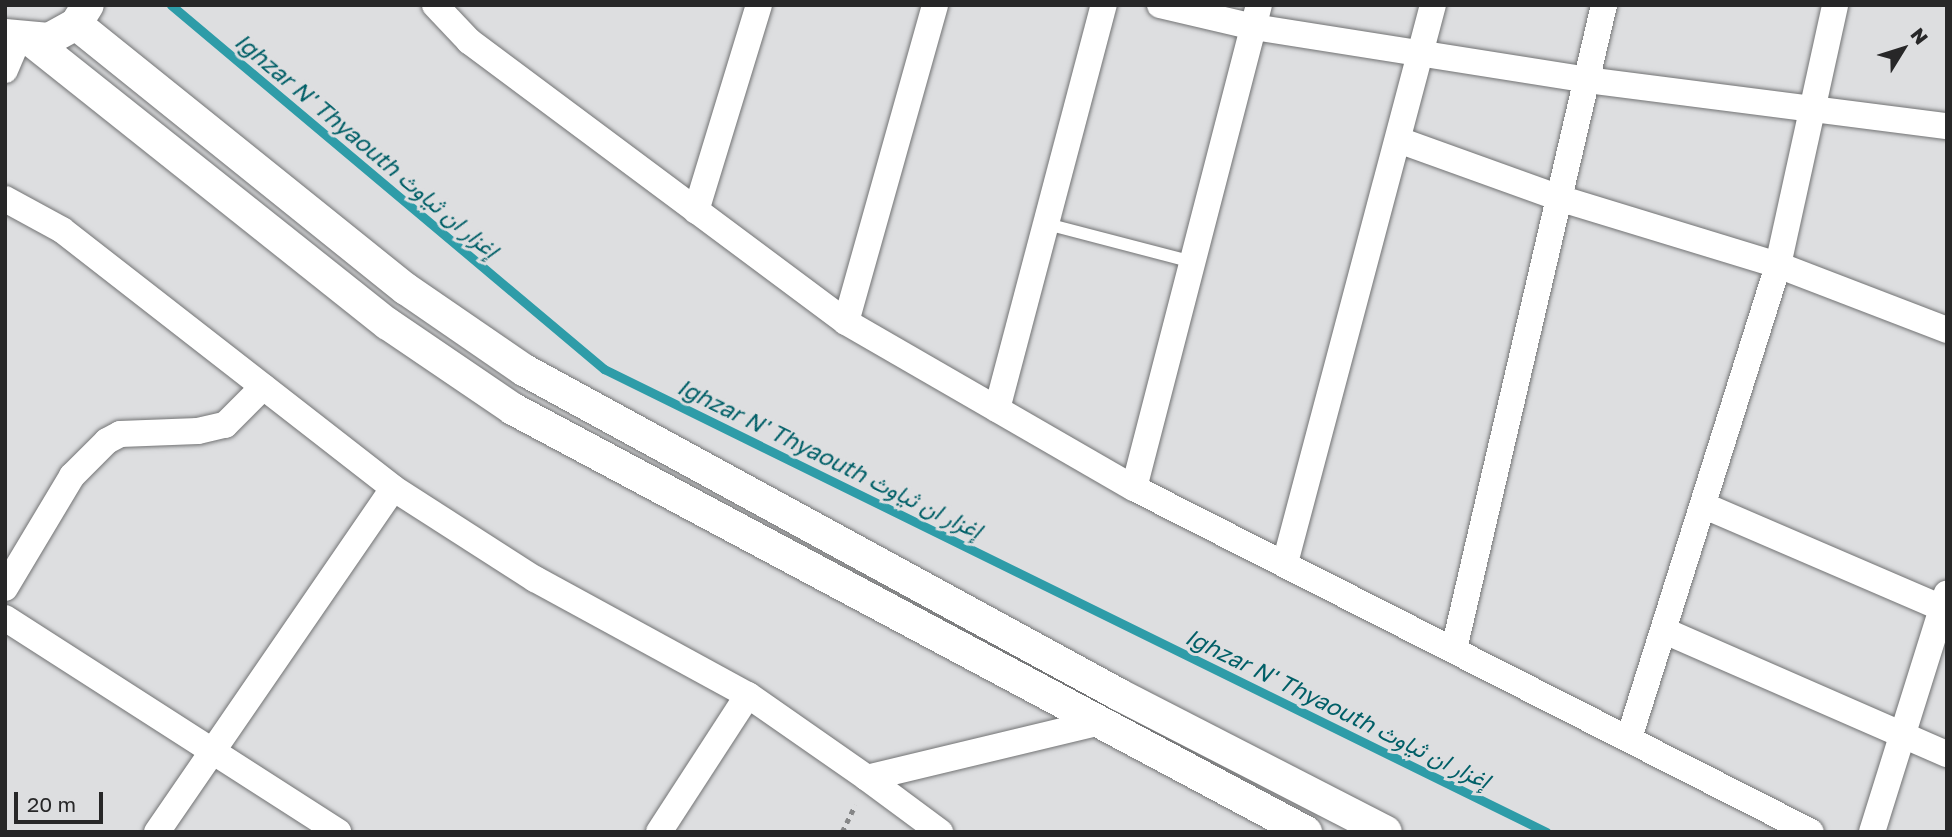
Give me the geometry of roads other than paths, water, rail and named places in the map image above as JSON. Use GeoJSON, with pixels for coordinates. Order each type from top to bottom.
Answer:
{"type":"FeatureCollection","features":[{"type":"Feature","properties":{"kind":"street"},"geometry":{"type":"LineString","coordinates":[[435,5],[469,41],[846,322],[1135,488],[1630,736],[1811,832]]}},
{"type":"Feature","properties":{"kind":"street"},"geometry":{"type":"LineString","coordinates":[[696,211],[760,5]]}},
{"type":"Feature","properties":{"kind":"street"},"geometry":{"type":"LineString","coordinates":[[846,322],[935,5]]}},
{"type":"Feature","properties":{"kind":"street"},"geometry":{"type":"LineString","coordinates":[[997,409],[1104,5]]}},
{"type":"Feature","properties":{"kind":"street"},"geometry":{"type":"LineString","coordinates":[[1160,5],[1257,16],[1422,53],[1587,80],[1947,125]]}},
{"type":"Feature","properties":{"kind":"street"},"geometry":{"type":"LineString","coordinates":[[1285,563],[1401,141],[1433,5]]}},
{"type":"Feature","properties":{"kind":"street"},"geometry":{"type":"LineString","coordinates":[[1454,649],[1562,199],[1604,5]]}},
{"type":"Feature","properties":{"kind":"street"},"geometry":{"type":"LineString","coordinates":[[1630,736],[1705,506],[1778,265],[1835,5]]}},
{"type":"Feature","properties":{"kind":"street"},"geometry":{"type":"LineString","coordinates":[[5,70],[19,39],[82,15],[407,289],[524,370],[1106,688],[1386,832]]}},
{"type":"Feature","properties":{"kind":"street"},"geometry":{"type":"LineString","coordinates":[[1135,488],[1257,16]]}},
{"type":"Feature","properties":{"kind":"street"},"geometry":{"type":"LineString","coordinates":[[19,39],[448,368],[574,444],[1306,832]]}},
{"type":"Feature","properties":{"kind":"street"},"geometry":{"type":"LineString","coordinates":[[1401,141],[1562,199],[1778,265],[1947,330]]}},
{"type":"Feature","properties":{"kind":"street"},"geometry":{"type":"LineString","coordinates":[[5,198],[62,230],[393,488],[535,579],[748,695],[940,832]]}},
{"type":"Feature","properties":{"kind":"street"},"geometry":{"type":"LineString","coordinates":[[5,588],[72,476],[107,441],[120,434],[198,431],[225,425],[264,387]]}},
{"type":"Feature","properties":{"kind":"street"},"geometry":{"type":"LineString","coordinates":[[157,832],[393,488]]}},
{"type":"Feature","properties":{"kind":"street"},"geometry":{"type":"LineString","coordinates":[[1705,506],[1945,604],[1872,832]]}},
{"type":"Feature","properties":{"kind":"street"},"geometry":{"type":"LineString","coordinates":[[5,618],[338,832]]}},
{"type":"Feature","properties":{"kind":"street"},"geometry":{"type":"LineString","coordinates":[[1665,631],[1947,754]]}},
{"type":"Feature","properties":{"kind":"street"},"geometry":{"type":"LineString","coordinates":[[659,832],[748,695]]}},
{"type":"Feature","properties":{"kind":"street"},"geometry":{"type":"LineString","coordinates":[[867,778],[1101,722]]}},
{"type":"Feature","properties":{"kind":"lane"},"geometry":{"type":"LineString","coordinates":[[1047,224],[1193,262]]}},
{"type":"Feature","properties":{"kind":"waterway","name":"Ighzar N' Thyaouth إغزار ان ثياوث"},"geometry":{"type":"LineString","coordinates":[[171,5],[604,369],[1546,832]]}}]}
